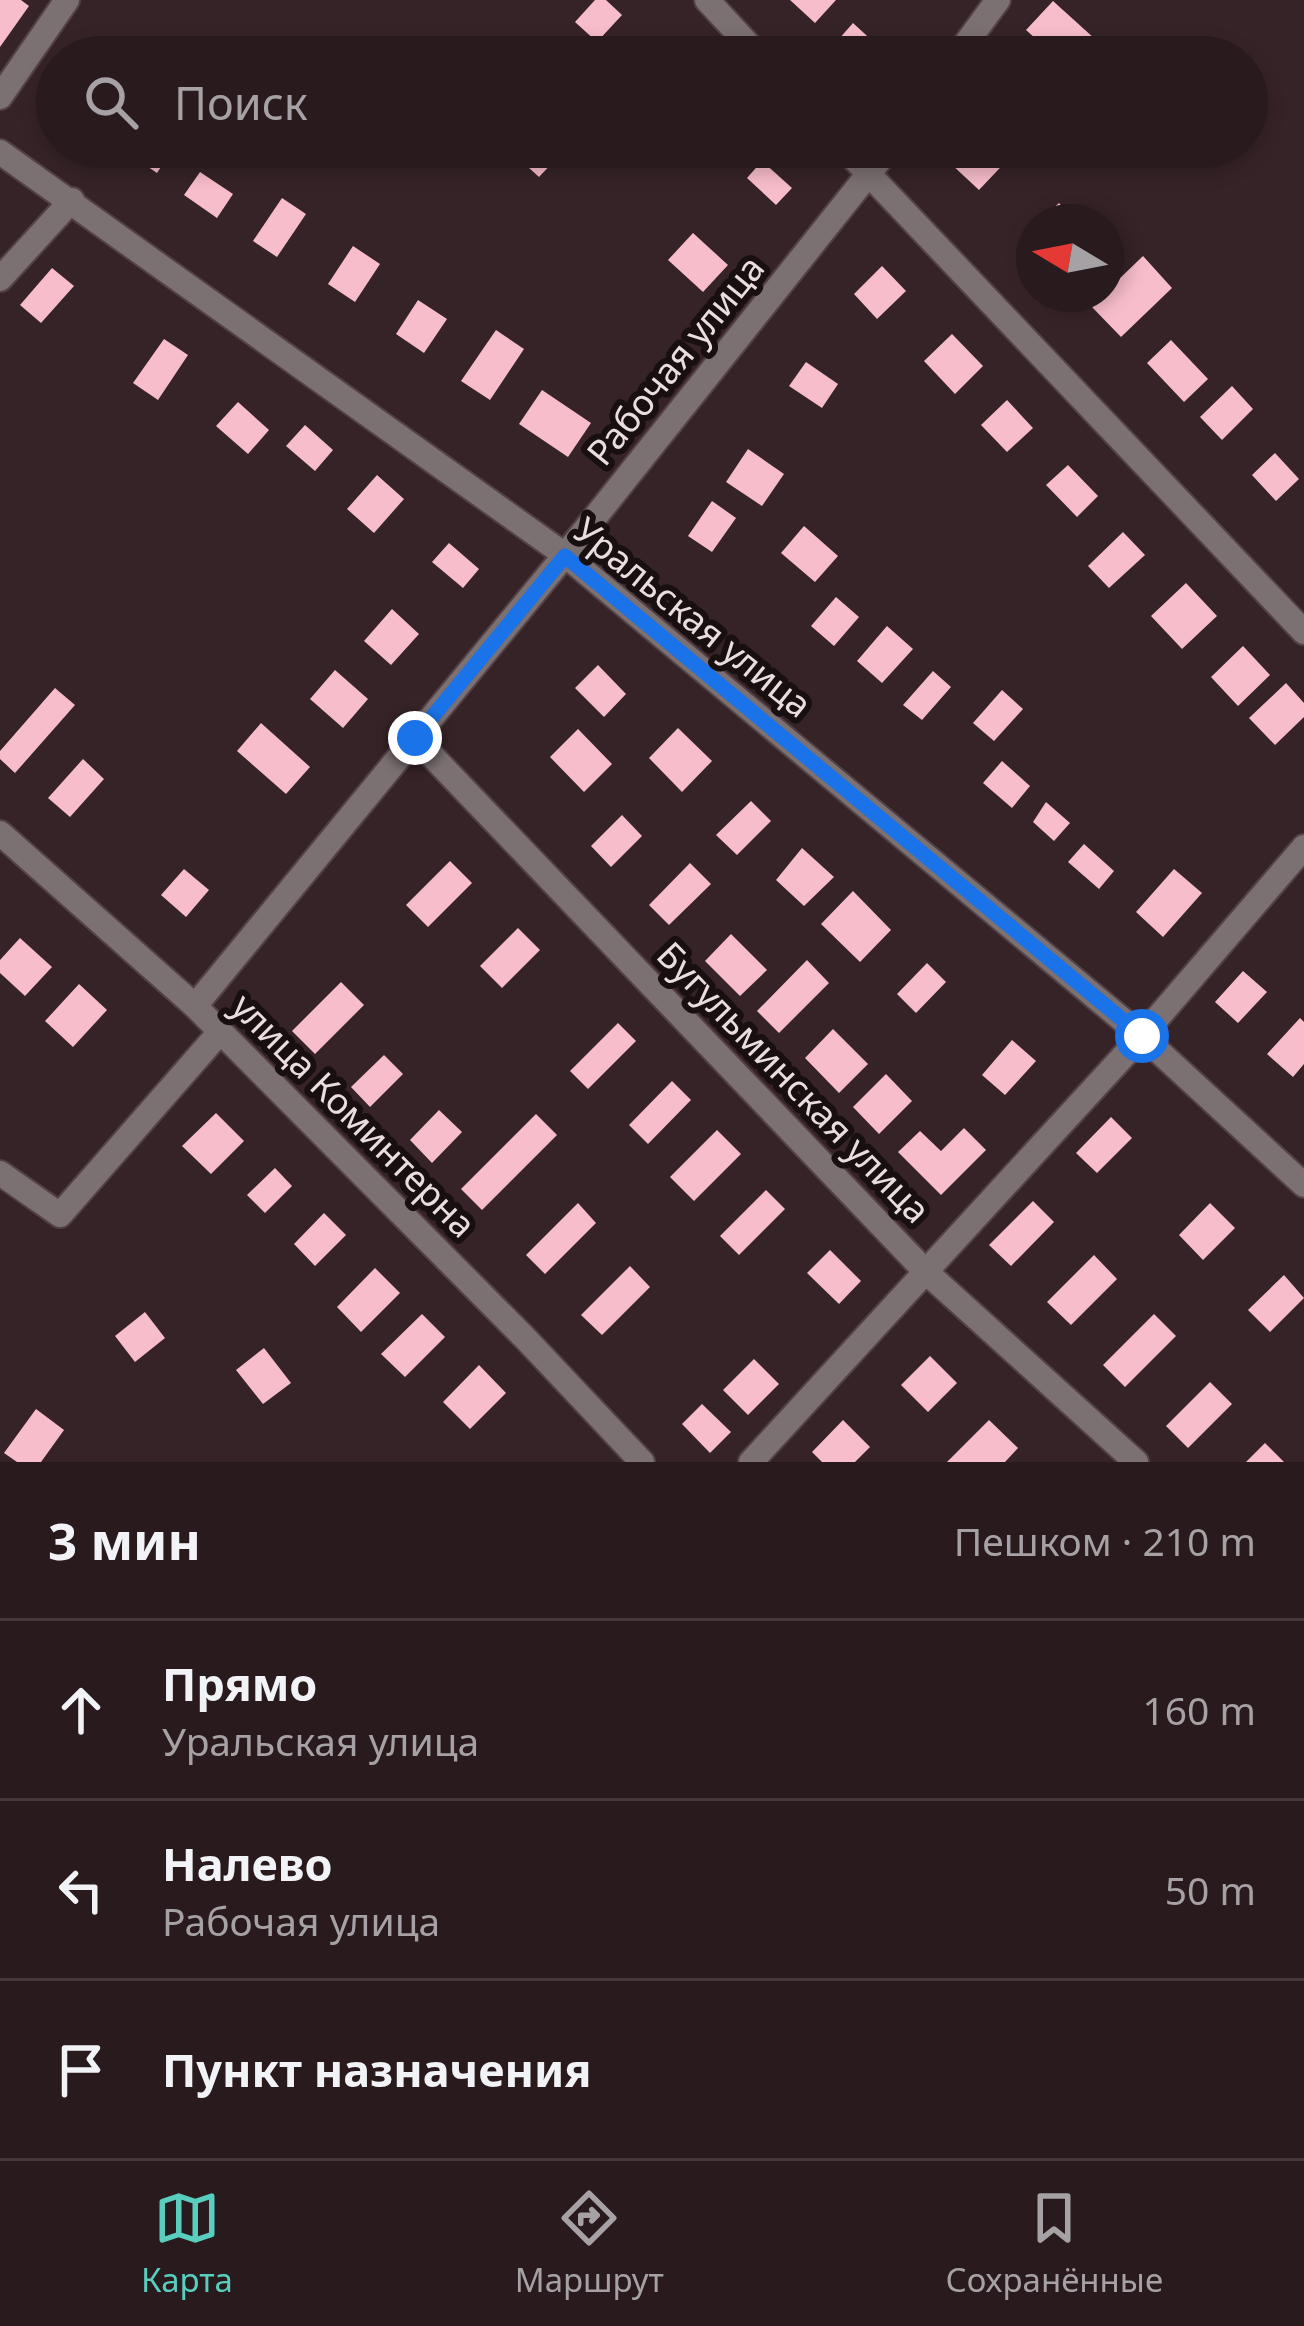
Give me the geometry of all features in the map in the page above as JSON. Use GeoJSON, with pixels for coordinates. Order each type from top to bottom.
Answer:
{"type":"FeatureCollection","features":[{"type":"Feature","properties":{"kind":"street"},"geometry":{"type":"LineString","coordinates":[[42,36],[67,0]]}},
{"type":"Feature","properties":{"kind":"street"},"geometry":{"type":"LineString","coordinates":[[707,0],[740,36]]}},
{"type":"Feature","properties":{"kind":"street"},"geometry":{"type":"LineString","coordinates":[[971,36],[998,0]]}},
{"type":"Feature","properties":{"kind":"street"},"geometry":{"type":"LineString","coordinates":[[0,97],[36,45]]}},
{"type":"Feature","properties":{"kind":"street","name":"Уральская улица"},"geometry":{"type":"LineString","coordinates":[[0,152],[565,556],[1142,1036],[1304,1185]]}},
{"type":"Feature","properties":{"kind":"street"},"geometry":{"type":"LineString","coordinates":[[862,168],[1304,632]]}},
{"type":"Feature","properties":{"kind":"street","name":"Рабочая улица"},"geometry":{"type":"LineString","coordinates":[[195,1006],[565,556],[874,168]]}},
{"type":"Feature","properties":{"kind":"street"},"geometry":{"type":"LineString","coordinates":[[0,279],[72,200]]}},
{"type":"Feature","properties":{"kind":"street","name":"Бугульминская улица"},"geometry":{"type":"LineString","coordinates":[[415,738],[925,1271],[1136,1462]]}},
{"type":"Feature","properties":{"kind":"street","name":"улица Коминтерна"},"geometry":{"type":"LineString","coordinates":[[0,833],[195,1006],[525,1337],[642,1462]]}},
{"type":"Feature","properties":{"kind":"street"},"geometry":{"type":"LineString","coordinates":[[751,1462],[1142,1036],[1304,847]]}},
{"type":"Feature","properties":{"kind":"street"},"geometry":{"type":"LineString","coordinates":[[0,1173],[60,1214],[220,1032]]}},
{"type":"Feature","properties":{"kind":"building"},"geometry":{"type":"Polygon","coordinates":[[[0,0],[21,0],[29,6],[0,47],[0,0]]]}},
{"type":"Feature","properties":{"kind":"building"},"geometry":{"type":"Polygon","coordinates":[[[595,0],[606,0],[622,15],[603,36],[590,36],[575,22],[595,0]]]}},
{"type":"Feature","properties":{"kind":"building"},"geometry":{"type":"Polygon","coordinates":[[[790,0],[836,0],[815,23],[790,0]]]}},
{"type":"Feature","properties":{"kind":"building"},"geometry":{"type":"Polygon","coordinates":[[[1053,1],[1092,36],[1033,36],[1026,30],[1053,1]]]}},
{"type":"Feature","properties":{"kind":"building"},"geometry":{"type":"Polygon","coordinates":[[[853,23],[867,36],[842,36],[853,23]]]}},
{"type":"Feature","properties":{"kind":"building"},"geometry":{"type":"Polygon","coordinates":[[[756,168],[770,168],[792,188],[776,205],[747,178],[756,168]]]}},
{"type":"Feature","properties":{"kind":"building"},"geometry":{"type":"Polygon","coordinates":[[[955,168],[1000,168],[979,190],[955,168]]]}},
{"type":"Feature","properties":{"kind":"building"},"geometry":{"type":"Polygon","coordinates":[[[200,172],[233,194],[217,218],[184,195],[200,172]]]}},
{"type":"Feature","properties":{"kind":"building"},"geometry":{"type":"Polygon","coordinates":[[[282,198],[306,214],[277,257],[253,241],[282,198]]]}},
{"type":"Feature","properties":{"kind":"building"},"geometry":{"type":"Polygon","coordinates":[[[693,233],[728,265],[703,292],[668,260],[693,233]]]}},
{"type":"Feature","properties":{"kind":"building"},"geometry":{"type":"Polygon","coordinates":[[[353,246],[380,264],[355,302],[328,284],[353,246]]]}},
{"type":"Feature","properties":{"kind":"building"},"geometry":{"type":"Polygon","coordinates":[[[1143,256],[1172,288],[1121,337],[1097,312],[1124,312],[1124,274],[1143,256]]]}},
{"type":"Feature","properties":{"kind":"building"},"geometry":{"type":"Polygon","coordinates":[[[882,266],[906,291],[877,319],[854,294],[882,266]]]}},
{"type":"Feature","properties":{"kind":"building"},"geometry":{"type":"Polygon","coordinates":[[[52,268],[74,286],[41,323],[20,305],[52,268]]]}},
{"type":"Feature","properties":{"kind":"building"},"geometry":{"type":"Polygon","coordinates":[[[418,300],[447,319],[424,353],[396,334],[418,300]]]}},
{"type":"Feature","properties":{"kind":"building"},"geometry":{"type":"Polygon","coordinates":[[[496,330],[524,349],[490,400],[461,381],[496,330]]]}},
{"type":"Feature","properties":{"kind":"building"},"geometry":{"type":"Polygon","coordinates":[[[952,334],[983,366],[955,394],[924,361],[952,334]]]}},
{"type":"Feature","properties":{"kind":"building"},"geometry":{"type":"Polygon","coordinates":[[[164,339],[188,355],[158,400],[133,383],[164,339]]]}},
{"type":"Feature","properties":{"kind":"building"},"geometry":{"type":"Polygon","coordinates":[[[1171,340],[1208,379],[1184,402],[1147,363],[1171,340]]]}},
{"type":"Feature","properties":{"kind":"building"},"geometry":{"type":"Polygon","coordinates":[[[806,362],[838,384],[822,408],[789,386],[806,362]]]}},
{"type":"Feature","properties":{"kind":"building"},"geometry":{"type":"Polygon","coordinates":[[[1232,386],[1253,409],[1222,440],[1200,417],[1232,386]]]}},
{"type":"Feature","properties":{"kind":"building"},"geometry":{"type":"Polygon","coordinates":[[[542,390],[591,423],[568,457],[519,424],[542,390]]]}},
{"type":"Feature","properties":{"kind":"building"},"geometry":{"type":"Polygon","coordinates":[[[1007,400],[1033,428],[1007,452],[981,425],[1007,400]]]}},
{"type":"Feature","properties":{"kind":"building"},"geometry":{"type":"Polygon","coordinates":[[[238,402],[269,430],[248,454],[216,426],[238,402]]]}},
{"type":"Feature","properties":{"kind":"building"},"geometry":{"type":"Polygon","coordinates":[[[305,425],[333,450],[315,471],[286,446],[305,425]]]}},
{"type":"Feature","properties":{"kind":"building"},"geometry":{"type":"Polygon","coordinates":[[[748,449],[784,474],[762,506],[726,482],[748,449]]]}},
{"type":"Feature","properties":{"kind":"building"},"geometry":{"type":"Polygon","coordinates":[[[1275,453],[1299,479],[1276,501],[1252,475],[1275,453]]]}},
{"type":"Feature","properties":{"kind":"building"},"geometry":{"type":"Polygon","coordinates":[[[1068,465],[1098,496],[1077,517],[1046,485],[1068,465]]]}},
{"type":"Feature","properties":{"kind":"building"},"geometry":{"type":"Polygon","coordinates":[[[377,475],[404,499],[374,533],[347,509],[377,475]]]}},
{"type":"Feature","properties":{"kind":"building"},"geometry":{"type":"Polygon","coordinates":[[[712,501],[736,518],[712,552],[688,536],[712,501]]]}},
{"type":"Feature","properties":{"kind":"building"},"geometry":{"type":"Polygon","coordinates":[[[804,526],[838,556],[815,582],[781,553],[804,526]]]}},
{"type":"Feature","properties":{"kind":"building"},"geometry":{"type":"Polygon","coordinates":[[[1123,532],[1145,555],[1109,588],[1088,566],[1123,532]]]}},
{"type":"Feature","properties":{"kind":"building"},"geometry":{"type":"Polygon","coordinates":[[[449,543],[479,569],[463,588],[432,562],[449,543]]]}},
{"type":"Feature","properties":{"kind":"building"},"geometry":{"type":"Polygon","coordinates":[[[1186,583],[1217,616],[1182,649],[1151,616],[1186,583]]]}},
{"type":"Feature","properties":{"kind":"building"},"geometry":{"type":"Polygon","coordinates":[[[836,597],[859,617],[834,646],[811,626],[836,597]]]}},
{"type":"Feature","properties":{"kind":"building"},"geometry":{"type":"Polygon","coordinates":[[[392,609],[419,634],[391,665],[364,641],[392,609]]]}},
{"type":"Feature","properties":{"kind":"building"},"geometry":{"type":"Polygon","coordinates":[[[887,626],[913,649],[882,683],[857,661],[887,626]]]}},
{"type":"Feature","properties":{"kind":"building"},"geometry":{"type":"Polygon","coordinates":[[[1243,646],[1270,675],[1238,706],[1211,677],[1243,646]]]}},
{"type":"Feature","properties":{"kind":"building"},"geometry":{"type":"Polygon","coordinates":[[[598,665],[626,694],[604,717],[575,688],[598,665]]]}},
{"type":"Feature","properties":{"kind":"building"},"geometry":{"type":"Polygon","coordinates":[[[335,670],[368,699],[343,728],[310,699],[335,670]]]}},
{"type":"Feature","properties":{"kind":"building"},"geometry":{"type":"Polygon","coordinates":[[[933,671],[951,687],[922,720],[903,705],[933,671]]]}},
{"type":"Feature","properties":{"kind":"building"},"geometry":{"type":"Polygon","coordinates":[[[1286,683],[1304,703],[1304,717],[1275,745],[1249,718],[1286,683]]]}},
{"type":"Feature","properties":{"kind":"building"},"geometry":{"type":"Polygon","coordinates":[[[55,688],[75,705],[15,773],[0,759],[0,751],[55,688]]]}},
{"type":"Feature","properties":{"kind":"building"},"geometry":{"type":"Polygon","coordinates":[[[1002,690],[1023,709],[994,741],[973,723],[1002,690]]]}},
{"type":"Feature","properties":{"kind":"building"},"geometry":{"type":"Polygon","coordinates":[[[261,723],[310,767],[286,794],[237,751],[261,723]]]}},
{"type":"Feature","properties":{"kind":"building"},"geometry":{"type":"Polygon","coordinates":[[[678,728],[712,761],[682,792],[649,758],[678,728]]]}},
{"type":"Feature","properties":{"kind":"building"},"geometry":{"type":"Polygon","coordinates":[[[578,729],[612,764],[584,792],[550,757],[578,729]]]}},
{"type":"Feature","properties":{"kind":"building"},"geometry":{"type":"Polygon","coordinates":[[[83,759],[104,779],[70,817],[48,798],[83,759]]]}},
{"type":"Feature","properties":{"kind":"building"},"geometry":{"type":"Polygon","coordinates":[[[1002,761],[1030,786],[1012,808],[983,783],[1002,761]]]}},
{"type":"Feature","properties":{"kind":"building"},"geometry":{"type":"Polygon","coordinates":[[[751,801],[771,821],[737,855],[716,835],[751,801]]]}},
{"type":"Feature","properties":{"kind":"building"},"geometry":{"type":"Polygon","coordinates":[[[1046,802],[1070,823],[1054,841],[1033,822],[1046,802]]]}},
{"type":"Feature","properties":{"kind":"building"},"geometry":{"type":"Polygon","coordinates":[[[622,815],[642,836],[611,867],[591,846],[622,815]]]}},
{"type":"Feature","properties":{"kind":"building"},"geometry":{"type":"Polygon","coordinates":[[[1084,844],[1114,871],[1099,889],[1068,862],[1084,844]]]}},
{"type":"Feature","properties":{"kind":"building"},"geometry":{"type":"Polygon","coordinates":[[[802,848],[834,877],[804,906],[776,880],[802,848]]]}},
{"type":"Feature","properties":{"kind":"building"},"geometry":{"type":"Polygon","coordinates":[[[450,861],[472,883],[428,927],[406,905],[450,861]]]}},
{"type":"Feature","properties":{"kind":"building"},"geometry":{"type":"Polygon","coordinates":[[[690,863],[711,884],[669,925],[649,905],[690,863]]]}},
{"type":"Feature","properties":{"kind":"building"},"geometry":{"type":"Polygon","coordinates":[[[184,869],[209,890],[186,917],[161,895],[184,869]]]}},
{"type":"Feature","properties":{"kind":"building"},"geometry":{"type":"Polygon","coordinates":[[[1174,869],[1202,893],[1163,937],[1136,912],[1174,869]]]}},
{"type":"Feature","properties":{"kind":"building"},"geometry":{"type":"Polygon","coordinates":[[[853,891],[891,930],[860,962],[821,924],[853,891]]]}},
{"type":"Feature","properties":{"kind":"building"},"geometry":{"type":"Polygon","coordinates":[[[518,928],[540,950],[502,988],[480,966],[518,928]]]}},
{"type":"Feature","properties":{"kind":"building"},"geometry":{"type":"Polygon","coordinates":[[[731,934],[767,970],[740,996],[705,961],[731,934]]]}},
{"type":"Feature","properties":{"kind":"building"},"geometry":{"type":"Polygon","coordinates":[[[20,938],[52,967],[25,996],[0,973],[0,960],[20,938]]]}},
{"type":"Feature","properties":{"kind":"building"},"geometry":{"type":"Polygon","coordinates":[[[807,960],[829,983],[779,1033],[757,1011],[807,960]]]}},
{"type":"Feature","properties":{"kind":"building"},"geometry":{"type":"Polygon","coordinates":[[[927,963],[946,982],[916,1013],[897,994],[927,963]]]}},
{"type":"Feature","properties":{"kind":"building"},"geometry":{"type":"Polygon","coordinates":[[[1243,971],[1267,992],[1238,1023],[1215,1002],[1243,971]]]}},
{"type":"Feature","properties":{"kind":"building"},"geometry":{"type":"Polygon","coordinates":[[[341,982],[364,1005],[315,1054],[292,1031],[341,982]]]}},
{"type":"Feature","properties":{"kind":"building"},"geometry":{"type":"Polygon","coordinates":[[[79,984],[107,1010],[73,1047],[45,1021],[79,984]]]}},
{"type":"Feature","properties":{"kind":"building"},"geometry":{"type":"Polygon","coordinates":[[[1300,1018],[1304,1022],[1304,1064],[1293,1077],[1267,1054],[1300,1018]]]}},
{"type":"Feature","properties":{"kind":"building"},"geometry":{"type":"Polygon","coordinates":[[[618,1023],[636,1041],[588,1089],[570,1071],[618,1023]]]}},
{"type":"Feature","properties":{"kind":"building"},"geometry":{"type":"Polygon","coordinates":[[[833,1029],[868,1064],[839,1093],[805,1058],[833,1029]]]}},
{"type":"Feature","properties":{"kind":"building"},"geometry":{"type":"Polygon","coordinates":[[[1012,1040],[1036,1061],[1005,1095],[982,1075],[1012,1040]]]}},
{"type":"Feature","properties":{"kind":"building"},"geometry":{"type":"Polygon","coordinates":[[[384,1055],[403,1074],[370,1107],[351,1087],[384,1055]]]}},
{"type":"Feature","properties":{"kind":"building"},"geometry":{"type":"Polygon","coordinates":[[[886,1074],[912,1101],[879,1134],[853,1107],[886,1074]]]}},
{"type":"Feature","properties":{"kind":"building"},"geometry":{"type":"Polygon","coordinates":[[[672,1081],[691,1100],[648,1144],[629,1125],[672,1081]]]}},
{"type":"Feature","properties":{"kind":"building"},"geometry":{"type":"Polygon","coordinates":[[[439,1110],[462,1132],[432,1163],[410,1140],[439,1110]]]}},
{"type":"Feature","properties":{"kind":"building"},"geometry":{"type":"Polygon","coordinates":[[[216,1113],[244,1141],[211,1174],[182,1146],[216,1113]]]}},
{"type":"Feature","properties":{"kind":"building"},"geometry":{"type":"Polygon","coordinates":[[[536,1114],[557,1135],[482,1210],[461,1189],[536,1114]]]}},
{"type":"Feature","properties":{"kind":"building"},"geometry":{"type":"Polygon","coordinates":[[[1111,1117],[1132,1138],[1097,1173],[1076,1153],[1111,1117]]]}},
{"type":"Feature","properties":{"kind":"building"},"geometry":{"type":"Polygon","coordinates":[[[964,1128],[986,1150],[941,1195],[898,1152],[920,1131],[941,1151],[964,1128]]]}},
{"type":"Feature","properties":{"kind":"building"},"geometry":{"type":"Polygon","coordinates":[[[717,1130],[741,1154],[694,1201],[670,1177],[717,1130]]]}},
{"type":"Feature","properties":{"kind":"building"},"geometry":{"type":"Polygon","coordinates":[[[275,1168],[292,1186],[265,1213],[247,1195],[275,1168]]]}},
{"type":"Feature","properties":{"kind":"building"},"geometry":{"type":"Polygon","coordinates":[[[766,1190],[785,1209],[739,1255],[720,1236],[766,1190]]]}},
{"type":"Feature","properties":{"kind":"building"},"geometry":{"type":"Polygon","coordinates":[[[1033,1201],[1054,1222],[1011,1266],[989,1245],[1033,1201]]]}},
{"type":"Feature","properties":{"kind":"building"},"geometry":{"type":"Polygon","coordinates":[[[578,1203],[596,1223],[545,1274],[526,1255],[578,1203]]]}},
{"type":"Feature","properties":{"kind":"building"},"geometry":{"type":"Polygon","coordinates":[[[1210,1203],[1235,1228],[1203,1260],[1179,1235],[1210,1203]]]}},
{"type":"Feature","properties":{"kind":"building"},"geometry":{"type":"Polygon","coordinates":[[[324,1213],[346,1235],[315,1266],[294,1244],[324,1213]]]}},
{"type":"Feature","properties":{"kind":"building"},"geometry":{"type":"Polygon","coordinates":[[[830,1250],[861,1281],[839,1304],[807,1273],[830,1250]]]}},
{"type":"Feature","properties":{"kind":"building"},"geometry":{"type":"Polygon","coordinates":[[[1094,1255],[1117,1279],[1071,1325],[1047,1302],[1094,1255]]]}},
{"type":"Feature","properties":{"kind":"building"},"geometry":{"type":"Polygon","coordinates":[[[630,1266],[650,1287],[602,1335],[581,1315],[630,1266]]]}},
{"type":"Feature","properties":{"kind":"building"},"geometry":{"type":"Polygon","coordinates":[[[375,1268],[400,1293],[361,1332],[337,1307],[375,1268]]]}},
{"type":"Feature","properties":{"kind":"building"},"geometry":{"type":"Polygon","coordinates":[[[1284,1275],[1304,1298],[1270,1332],[1248,1310],[1284,1275]]]}},
{"type":"Feature","properties":{"kind":"building"},"geometry":{"type":"Polygon","coordinates":[[[145,1312],[165,1338],[135,1362],[115,1336],[145,1312]]]}},
{"type":"Feature","properties":{"kind":"building"},"geometry":{"type":"Polygon","coordinates":[[[422,1314],[445,1337],[405,1377],[381,1354],[422,1314]]]}},
{"type":"Feature","properties":{"kind":"building"},"geometry":{"type":"Polygon","coordinates":[[[1154,1314],[1176,1336],[1125,1387],[1103,1365],[1154,1314]]]}},
{"type":"Feature","properties":{"kind":"building"},"geometry":{"type":"Polygon","coordinates":[[[264,1348],[291,1383],[263,1404],[236,1370],[264,1348]]]}},
{"type":"Feature","properties":{"kind":"building"},"geometry":{"type":"Polygon","coordinates":[[[930,1356],[957,1383],[928,1412],[901,1385],[930,1356]]]}},
{"type":"Feature","properties":{"kind":"building"},"geometry":{"type":"Polygon","coordinates":[[[754,1359],[779,1384],[748,1415],[723,1390],[754,1359]]]}},
{"type":"Feature","properties":{"kind":"building"},"geometry":{"type":"Polygon","coordinates":[[[479,1365],[506,1393],[470,1429],[443,1402],[479,1365]]]}},
{"type":"Feature","properties":{"kind":"building"},"geometry":{"type":"Polygon","coordinates":[[[1210,1382],[1232,1404],[1188,1448],[1166,1426],[1210,1382]]]}},
{"type":"Feature","properties":{"kind":"building"},"geometry":{"type":"Polygon","coordinates":[[[702,1404],[731,1432],[710,1453],[682,1424],[702,1404]]]}},
{"type":"Feature","properties":{"kind":"building"},"geometry":{"type":"Polygon","coordinates":[[[36,1409],[64,1430],[41,1462],[17,1462],[4,1453],[36,1409]]]}},
{"type":"Feature","properties":{"kind":"building"},"geometry":{"type":"Polygon","coordinates":[[[843,1420],[870,1447],[855,1462],[822,1462],[812,1452],[843,1420]]]}},
{"type":"Feature","properties":{"kind":"building"},"geometry":{"type":"Polygon","coordinates":[[[989,1420],[1018,1448],[1005,1462],[947,1462],[989,1420]]]}},
{"type":"Feature","properties":{"kind":"building"},"geometry":{"type":"Polygon","coordinates":[[[1265,1443],[1284,1462],[1246,1462],[1265,1443]]]}},
{"type":"Feature","properties":{"kind":"route"},"geometry":{"type":"LineString","coordinates":[[415,738],[565,556],[1142,1036]]}}]}
